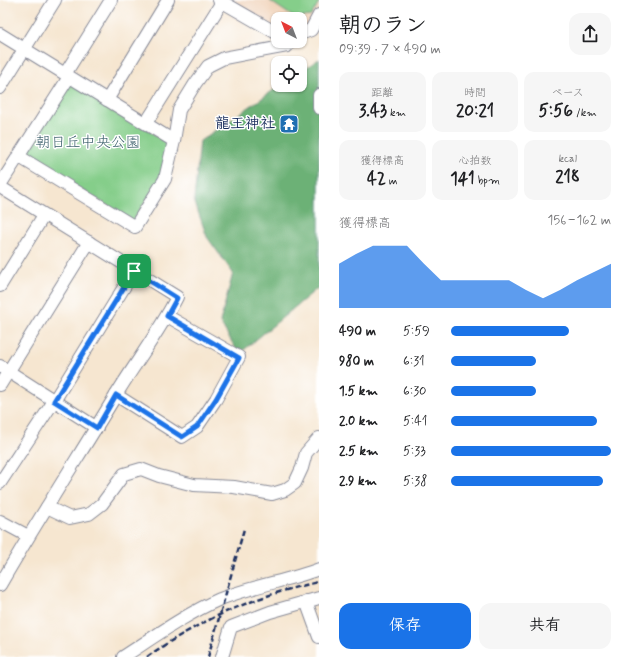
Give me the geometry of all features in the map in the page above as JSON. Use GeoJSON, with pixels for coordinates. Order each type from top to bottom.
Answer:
{"type":"FeatureCollection","features":[{"type":"Feature","properties":{"kind":"street"},"geometry":{"type":"LineString","coordinates":[[0,88],[55,0]]}},
{"type":"Feature","properties":{"kind":"street"},"geometry":{"type":"LineString","coordinates":[[0,585],[28,536],[177,298],[0,186],[111,0]]}},
{"type":"Feature","properties":{"kind":"street"},"geometry":{"type":"LineString","coordinates":[[107,100],[168,0]]}},
{"type":"Feature","properties":{"kind":"street"},"geometry":{"type":"LineString","coordinates":[[146,124],[220,1],[271,30]]}},
{"type":"Feature","properties":{"kind":"street"},"geometry":{"type":"LineString","coordinates":[[307,31],[311,30],[319,15]]}},
{"type":"Feature","properties":{"kind":"street"},"geometry":{"type":"LineString","coordinates":[[0,34],[174,141]]}},
{"type":"Feature","properties":{"kind":"street"},"geometry":{"type":"LineString","coordinates":[[18,156],[135,227],[165,179],[180,110],[195,84],[208,66],[224,58],[276,48]]}},
{"type":"Feature","properties":{"kind":"street"},"geometry":{"type":"LineString","coordinates":[[319,95],[319,108]]}},
{"type":"Feature","properties":{"kind":"street"},"geometry":{"type":"LineString","coordinates":[[0,286],[44,215]]}},
{"type":"Feature","properties":{"kind":"street"},"geometry":{"type":"LineString","coordinates":[[0,385],[4,369],[89,242]]}},
{"type":"Feature","properties":{"kind":"street"},"geometry":{"type":"LineString","coordinates":[[0,483],[54,401],[134,271]]}},
{"type":"Feature","properties":{"kind":"street"},"geometry":{"type":"LineString","coordinates":[[116,395],[182,437],[197,427],[216,399],[239,358],[167,316]]}},
{"type":"Feature","properties":{"kind":"street"},"geometry":{"type":"LineString","coordinates":[[4,369],[97,428]]}},
{"type":"Feature","properties":{"kind":"street"},"geometry":{"type":"LineString","coordinates":[[47,507],[70,518],[89,514],[102,504],[124,474],[141,469],[159,476],[194,485],[234,487],[272,494],[285,490],[295,483],[302,468],[306,453],[319,438]]}},
{"type":"Feature","properties":{"kind":"street"},"geometry":{"type":"LineString","coordinates":[[0,521],[28,536]]}},
{"type":"Feature","properties":{"kind":"street"},"geometry":{"type":"LineString","coordinates":[[123,657],[185,618],[220,599],[319,569]]}},
{"type":"Feature","properties":{"kind":"street"},"geometry":{"type":"LineString","coordinates":[[222,657],[231,627],[270,612],[319,598]]}},
{"type":"Feature","properties":{"kind":"street"},"geometry":{"type":"LineString","coordinates":[[306,601],[319,637]]}},
{"type":"Feature","properties":{"kind":"shaded area"},"geometry":{"type":"Polygon","coordinates":[[[232,0],[319,0],[319,11],[307,28],[307,12],[271,12],[271,25],[232,0]]]}},
{"type":"Feature","properties":{"kind":"green space"},"geometry":{"type":"Polygon","coordinates":[[[319,0],[319,2],[311,16],[307,16],[307,12],[286,12],[270,1],[319,0]]]}},
{"type":"Feature","properties":{"kind":"green space"},"geometry":{"type":"Polygon","coordinates":[[[319,59],[319,287],[239,354],[220,322],[233,273],[207,237],[194,200],[200,141],[271,92],[307,92],[307,67],[319,59]]]}},
{"type":"Feature","properties":{"kind":"green space","name":"朝日丘中央公園"},"geometry":{"type":"Polygon","coordinates":[[[71,81],[168,143],[160,179],[133,221],[24,155],[71,81]]]}},
{"type":"Feature","properties":{"kind":"railway"},"geometry":{"type":"LineString","coordinates":[[208,657],[244,529]]}},
{"type":"Feature","properties":{"kind":"railway"},"geometry":{"type":"LineString","coordinates":[[147,657],[166,644],[229,610],[296,587],[319,582]]}},
{"type":"Feature","properties":{"kind":"place","name":"龍王神社"},"geometry":{"type":"Point","coordinates":[289,124]}},
{"type":"Feature","properties":{"kind":"route"},"geometry":{"type":"LineString","coordinates":[[134,271],[177,298],[167,316],[239,358],[216,399],[197,427],[182,437],[116,395],[97,428],[54,401],[134,271]]}}]}
